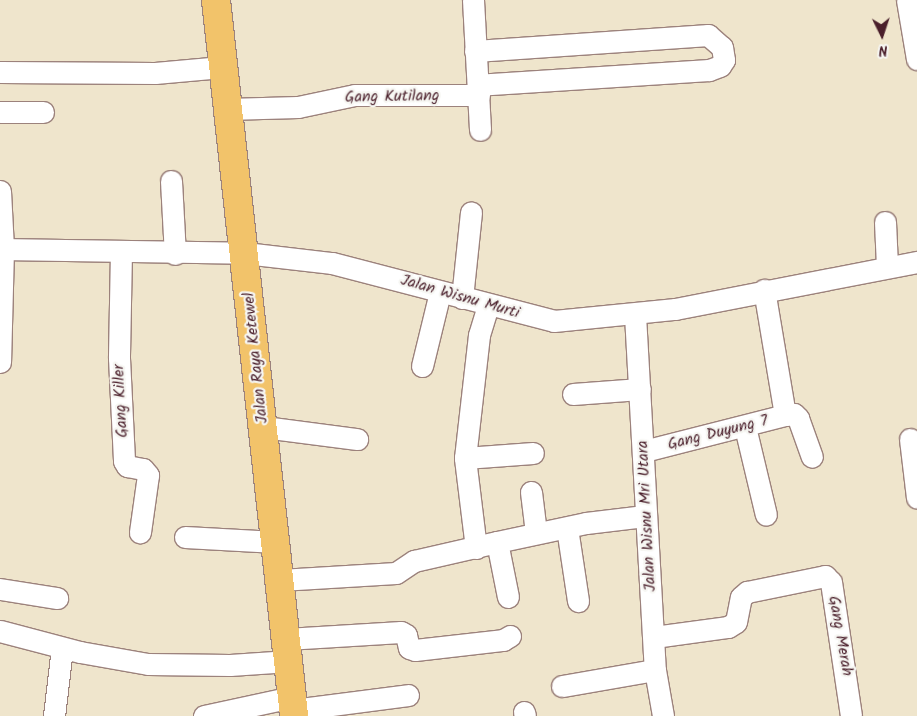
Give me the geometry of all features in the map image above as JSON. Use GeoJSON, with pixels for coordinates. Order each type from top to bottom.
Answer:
{"type":"FeatureCollection","features":[{"type":"Feature","properties":{"kind":"main road","name":"Jalan Raya Ketewel"},"geometry":{"type":"LineString","coordinates":[[216,0],[222,67],[237,109],[245,253],[293,708]]}},
{"type":"Feature","properties":{"kind":"street"},"geometry":{"type":"LineString","coordinates":[[473,0],[480,130]]}},
{"type":"Feature","properties":{"kind":"street"},"geometry":{"type":"LineString","coordinates":[[907,0],[917,59]]}},
{"type":"Feature","properties":{"kind":"street","name":"Gang Kutilang"},"geometry":{"type":"LineString","coordinates":[[237,109],[298,107],[355,95],[479,90],[709,70],[720,66],[724,60],[722,47],[708,35],[476,51]]}},
{"type":"Feature","properties":{"kind":"street"},"geometry":{"type":"LineString","coordinates":[[0,72],[155,73],[222,67]]}},
{"type":"Feature","properties":{"kind":"street"},"geometry":{"type":"LineString","coordinates":[[0,112],[44,112]]}},
{"type":"Feature","properties":{"kind":"street"},"geometry":{"type":"LineString","coordinates":[[171,181],[175,254]]}},
{"type":"Feature","properties":{"kind":"street"},"geometry":{"type":"LineString","coordinates":[[0,191],[2,249],[0,362]]}},
{"type":"Feature","properties":{"kind":"street"},"geometry":{"type":"LineString","coordinates":[[462,298],[471,212]]}},
{"type":"Feature","properties":{"kind":"street"},"geometry":{"type":"LineString","coordinates":[[885,222],[887,266]]}},
{"type":"Feature","properties":{"kind":"street","name":"Jalan Wisnu Murti"},"geometry":{"type":"LineString","coordinates":[[2,249],[175,254],[245,253],[347,265],[488,306],[554,321],[634,315],[887,266],[917,262]]}},
{"type":"Feature","properties":{"kind":"street","name":"Gang Killer"},"geometry":{"type":"LineString","coordinates":[[121,251],[119,358],[124,461],[127,466],[143,469],[148,474],[140,532]]}},
{"type":"Feature","properties":{"kind":"street","name":"Gang Duyung 7"},"geometry":{"type":"LineString","coordinates":[[644,451],[785,415],[764,290]]}},
{"type":"Feature","properties":{"kind":"street"},"geometry":{"type":"LineString","coordinates":[[422,366],[440,292]]}},
{"type":"Feature","properties":{"kind":"street"},"geometry":{"type":"LineString","coordinates":[[476,548],[465,458],[479,335],[488,306]]}},
{"type":"Feature","properties":{"kind":"street","name":"Jalan Wisnu Mri Utara"},"geometry":{"type":"LineString","coordinates":[[634,315],[644,451],[645,516],[655,670],[663,716]]}},
{"type":"Feature","properties":{"kind":"street"},"geometry":{"type":"LineString","coordinates":[[573,394],[640,389]]}},
{"type":"Feature","properties":{"kind":"street"},"geometry":{"type":"LineString","coordinates":[[785,415],[794,414],[798,418],[812,456]]}},
{"type":"Feature","properties":{"kind":"street"},"geometry":{"type":"LineString","coordinates":[[264,427],[357,439]]}},
{"type":"Feature","properties":{"kind":"street"},"geometry":{"type":"LineString","coordinates":[[744,427],[766,515]]}},
{"type":"Feature","properties":{"kind":"street"},"geometry":{"type":"LineString","coordinates":[[910,439],[916,485]]}},
{"type":"Feature","properties":{"kind":"street"},"geometry":{"type":"LineString","coordinates":[[465,458],[533,453]]}},
{"type":"Feature","properties":{"kind":"street"},"geometry":{"type":"LineString","coordinates":[[531,492],[536,533]]}},
{"type":"Feature","properties":{"kind":"street"},"geometry":{"type":"LineString","coordinates":[[280,580],[396,573],[414,561],[536,533],[645,516]]}},
{"type":"Feature","properties":{"kind":"street"},"geometry":{"type":"LineString","coordinates":[[567,528],[578,601]]}},
{"type":"Feature","properties":{"kind":"street"},"geometry":{"type":"LineString","coordinates":[[185,537],[276,542]]}},
{"type":"Feature","properties":{"kind":"street"},"geometry":{"type":"LineString","coordinates":[[497,542],[508,597]]}},
{"type":"Feature","properties":{"kind":"street","name":"Gang Merah"},"geometry":{"type":"LineString","coordinates":[[654,637],[728,627],[736,622],[741,597],[746,592],[825,576],[831,582],[848,676],[851,716]]}},
{"type":"Feature","properties":{"kind":"street"},"geometry":{"type":"LineString","coordinates":[[0,589],[57,598]]}},
{"type":"Feature","properties":{"kind":"street"},"geometry":{"type":"LineString","coordinates":[[0,631],[62,648],[148,664],[230,665],[287,650],[401,632],[406,635],[409,648],[415,650],[503,640],[510,636]]}},
{"type":"Feature","properties":{"kind":"street"},"geometry":{"type":"LineString","coordinates":[[54,716],[62,648]]}},
{"type":"Feature","properties":{"kind":"street"},"geometry":{"type":"LineString","coordinates":[[562,686],[655,670]]}},
{"type":"Feature","properties":{"kind":"street"},"geometry":{"type":"LineString","coordinates":[[204,716],[408,695]]}}]}
